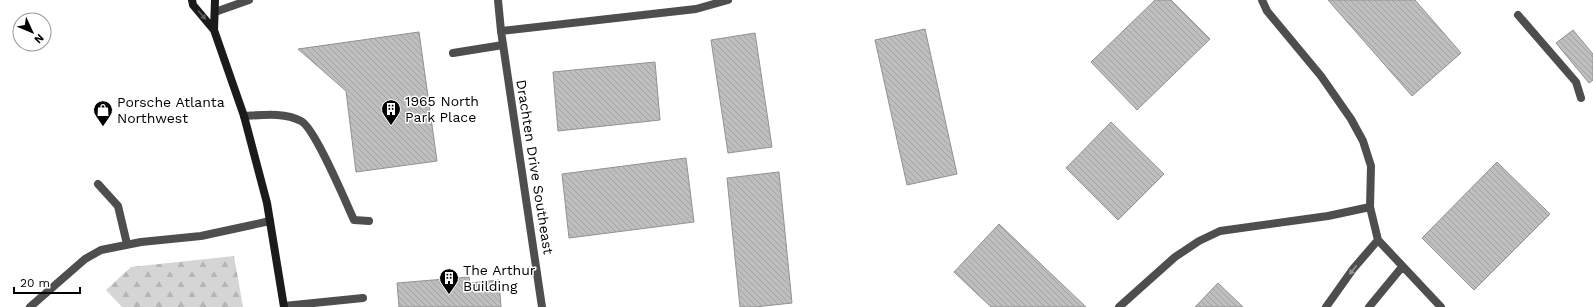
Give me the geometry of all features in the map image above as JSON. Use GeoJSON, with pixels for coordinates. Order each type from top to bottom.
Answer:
{"type":"FeatureCollection","features":[{"type":"Feature","properties":{"kind":"street"},"geometry":{"type":"LineString","coordinates":[[192,0],[193,5],[214,30]]}},
{"type":"Feature","properties":{"kind":"street"},"geometry":{"type":"LineString","coordinates":[[215,0],[214,30],[244,116],[267,203],[284,307],[363,298]]}},
{"type":"Feature","properties":{"kind":"street"},"geometry":{"type":"LineString","coordinates":[[214,12],[249,0]]}},
{"type":"Feature","properties":{"kind":"street","name":"Drachten Drive Southeast"},"geometry":{"type":"LineString","coordinates":[[498,0],[503,45],[542,307]]}},
{"type":"Feature","properties":{"kind":"street"},"geometry":{"type":"LineString","coordinates":[[501,31],[696,9],[728,0]]}},
{"type":"Feature","properties":{"kind":"street"},"geometry":{"type":"LineString","coordinates":[[1262,0],[1267,11],[1320,76],[1351,119],[1363,141],[1371,166],[1370,207],[1378,240],[1441,307]]}},
{"type":"Feature","properties":{"kind":"street"},"geometry":{"type":"LineString","coordinates":[[1518,14],[1576,82],[1581,98]]}},
{"type":"Feature","properties":{"kind":"street"},"geometry":{"type":"LineString","coordinates":[[453,54],[503,45]]}},
{"type":"Feature","properties":{"kind":"street"},"geometry":{"type":"LineString","coordinates":[[244,116],[281,114],[303,121],[314,136],[354,220],[369,221]]}},
{"type":"Feature","properties":{"kind":"street"},"geometry":{"type":"LineString","coordinates":[[98,184],[118,206],[127,244]]}},
{"type":"Feature","properties":{"kind":"street"},"geometry":{"type":"LineString","coordinates":[[1119,307],[1175,257],[1199,241],[1220,231],[1328,216],[1370,207]]}},
{"type":"Feature","properties":{"kind":"street"},"geometry":{"type":"LineString","coordinates":[[30,307],[85,259],[106,248],[127,244],[201,236],[270,221]]}},
{"type":"Feature","properties":{"kind":"street"},"geometry":{"type":"LineString","coordinates":[[1326,307],[1353,269],[1378,240]]}},
{"type":"Feature","properties":{"kind":"street"},"geometry":{"type":"LineString","coordinates":[[1369,307],[1402,267]]}},
{"type":"Feature","properties":{"kind":"green space"},"geometry":{"type":"Polygon","coordinates":[[[234,256],[243,307],[122,307],[106,290],[131,267],[234,256]]]}},
{"type":"Feature","properties":{"kind":"building"},"geometry":{"type":"Polygon","coordinates":[[[1155,0],[1171,0],[1210,39],[1137,110],[1091,62],[1155,0]]]}},
{"type":"Feature","properties":{"kind":"building"},"geometry":{"type":"Polygon","coordinates":[[[1328,0],[1415,0],[1461,53],[1412,96],[1328,0]]]}},
{"type":"Feature","properties":{"kind":"building"},"geometry":{"type":"Polygon","coordinates":[[[925,29],[957,174],[907,185],[875,40],[925,29]]]}},
{"type":"Feature","properties":{"kind":"building"},"geometry":{"type":"Polygon","coordinates":[[[1573,30],[1593,54],[1593,80],[1589,83],[1556,43],[1573,30]]]}},
{"type":"Feature","properties":{"kind":"building","name":"1965 North Park Place"},"geometry":{"type":"Polygon","coordinates":[[[419,32],[437,161],[356,172],[346,91],[298,49],[419,32]]]}},
{"type":"Feature","properties":{"kind":"building"},"geometry":{"type":"Polygon","coordinates":[[[755,33],[772,147],[728,153],[711,40],[755,33]]]}},
{"type":"Feature","properties":{"kind":"building"},"geometry":{"type":"Polygon","coordinates":[[[655,62],[660,120],[558,131],[553,72],[655,62]]]}},
{"type":"Feature","properties":{"kind":"building"},"geometry":{"type":"Polygon","coordinates":[[[1111,122],[1164,174],[1118,220],[1066,168],[1111,122]]]}},
{"type":"Feature","properties":{"kind":"building"},"geometry":{"type":"Polygon","coordinates":[[[686,158],[694,222],[569,238],[562,174],[686,158]]]}},
{"type":"Feature","properties":{"kind":"building"},"geometry":{"type":"Polygon","coordinates":[[[1497,162],[1550,214],[1474,290],[1422,238],[1497,162]]]}},
{"type":"Feature","properties":{"kind":"building"},"geometry":{"type":"Polygon","coordinates":[[[779,172],[792,303],[740,307],[727,178],[779,172]]]}},
{"type":"Feature","properties":{"kind":"building"},"geometry":{"type":"Polygon","coordinates":[[[999,224],[1086,307],[991,307],[954,272],[999,224]]]}},
{"type":"Feature","properties":{"kind":"building","name":"The Arthur Building"},"geometry":{"type":"Polygon","coordinates":[[[469,277],[470,283],[499,280],[501,307],[399,307],[397,283],[469,277]]]}},
{"type":"Feature","properties":{"kind":"building"},"geometry":{"type":"Polygon","coordinates":[[[1218,283],[1243,307],[1195,307],[1218,283]]]}},
{"type":"Feature","properties":{"kind":"place","name":"1965 North Park Place"},"geometry":{"type":"Point","coordinates":[391,126]}},
{"type":"Feature","properties":{"kind":"place","name":"Porsche Atlanta Northwest"},"geometry":{"type":"Point","coordinates":[103,127]}},
{"type":"Feature","properties":{"kind":"place","name":"The Arthur Building"},"geometry":{"type":"Point","coordinates":[449,295]}}]}
